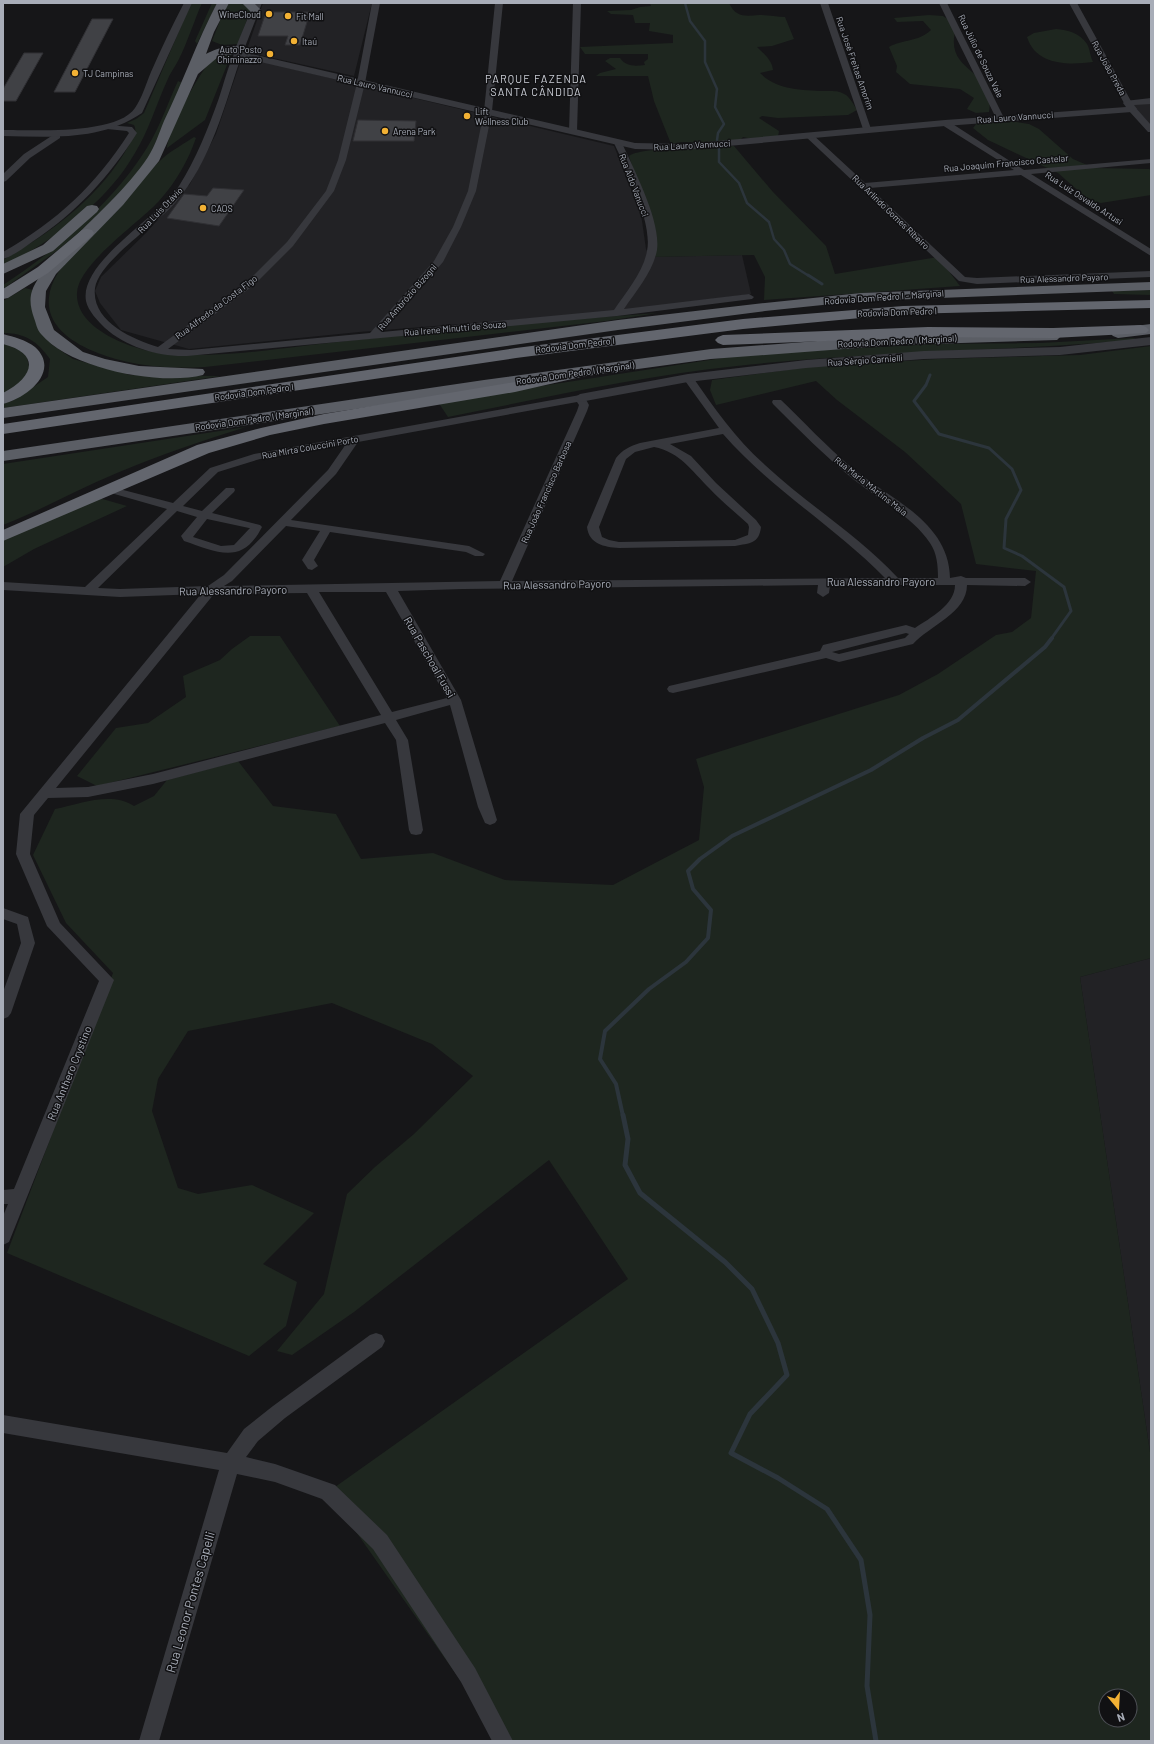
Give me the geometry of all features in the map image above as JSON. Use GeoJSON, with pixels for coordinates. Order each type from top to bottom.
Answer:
{"type":"FeatureCollection","features":[{"type":"Feature","properties":{"kind":"highway"},"geometry":{"type":"LineString","coordinates":[[223,3],[208,32],[192,75],[154,158],[122,198],[87,233],[45,279],[39,291],[38,307],[47,332],[78,355],[101,363],[139,371],[172,373],[240,370],[524,334],[618,319]]}},
{"type":"Feature","properties":{"kind":"highway"},"geometry":{"type":"LineString","coordinates":[[192,75],[208,56],[224,50],[239,52]]}},
{"type":"Feature","properties":{"kind":"highway"},"geometry":{"type":"LineString","coordinates":[[3,281],[48,248],[103,199],[122,177]]}},
{"type":"Feature","properties":{"kind":"highway"},"geometry":{"type":"LineString","coordinates":[[3,295],[43,270],[87,233]]}},
{"type":"Feature","properties":{"kind":"highway"},"geometry":{"type":"LineString","coordinates":[[3,270],[48,248]]}},
{"type":"Feature","properties":{"kind":"highway","name":"Rodovia Dom Pedro I - Marginal"},"geometry":{"type":"LineString","coordinates":[[618,319],[861,297],[1151,286]]}},
{"type":"Feature","properties":{"kind":"highway"},"geometry":{"type":"LineString","coordinates":[[861,297],[962,296],[1151,298]]}},
{"type":"Feature","properties":{"kind":"highway","name":"Rodovia Dom Pedro I"},"geometry":{"type":"LineString","coordinates":[[3,429],[516,353],[743,324],[903,310],[1151,304]]}},
{"type":"Feature","properties":{"kind":"highway","name":"Rodovia Dom Pedro I"},"geometry":{"type":"LineString","coordinates":[[3,441],[688,342],[812,328],[922,322],[1042,321],[1151,317]]}},
{"type":"Feature","properties":{"kind":"highway"},"geometry":{"type":"LineString","coordinates":[[3,413],[618,319]]}},
{"type":"Feature","properties":{"kind":"highway"},"geometry":{"type":"LineString","coordinates":[[688,342],[928,332],[1148,333]]}},
{"type":"Feature","properties":{"kind":"highway","name":"Rodovia Dom Pedro I (Marginal)"},"geometry":{"type":"LineString","coordinates":[[3,456],[588,371],[749,350],[912,340],[1061,337],[1148,333]]}},
{"type":"Feature","properties":{"kind":"highway"},"geometry":{"type":"LineString","coordinates":[[3,339],[14,342],[26,348],[33,354],[37,362],[35,375],[31,380],[16,392],[3,399]]}},
{"type":"Feature","properties":{"kind":"highway"},"geometry":{"type":"LineString","coordinates":[[3,536],[49,517],[108,489],[203,449],[267,431],[324,419],[516,387],[588,371]]}},
{"type":"Feature","properties":{"kind":"street"},"geometry":{"type":"LineString","coordinates":[[110,127],[132,117],[139,111],[170,39],[188,3]]}},
{"type":"Feature","properties":{"kind":"street","name":"Rua Alfredo da Costa Figo"},"geometry":{"type":"LineString","coordinates":[[161,350],[251,283],[290,244],[330,191],[342,160],[355,102],[361,83],[376,3]]}},
{"type":"Feature","properties":{"kind":"street","name":"Rua Ambrózio Bizogni"},"geometry":{"type":"LineString","coordinates":[[373,336],[438,262],[457,227],[472,192],[488,111],[499,3]]}},
{"type":"Feature","properties":{"kind":"street"},"geometry":{"type":"LineString","coordinates":[[573,131],[577,3]]}},
{"type":"Feature","properties":{"kind":"street","name":"Rua José Freitas Amorim"},"geometry":{"type":"LineString","coordinates":[[824,3],[867,129]]}},
{"type":"Feature","properties":{"kind":"street","name":"Rua Jùlio de Souza Vale"},"geometry":{"type":"LineString","coordinates":[[944,3],[1000,118]]}},
{"type":"Feature","properties":{"kind":"street","name":"Rua João Preda"},"geometry":{"type":"LineString","coordinates":[[1073,3],[1130,106],[1151,130]]}},
{"type":"Feature","properties":{"kind":"street","name":"Rua Luis Otávio"},"geometry":{"type":"LineString","coordinates":[[161,350],[143,345],[111,328],[96,312],[91,302],[90,289],[93,279],[108,259],[145,228],[181,190],[199,160],[239,52],[254,5]]}},
{"type":"Feature","properties":{"kind":"street","name":"Rua Lauro Vannucci"},"geometry":{"type":"LineString","coordinates":[[239,52],[361,83],[488,111],[618,143],[649,147],[684,147],[1130,106],[1151,101]]}},
{"type":"Feature","properties":{"kind":"street","name":"Rua Luíz Osvaldo Artusi"},"geometry":{"type":"LineString","coordinates":[[945,123],[1151,253]]}},
{"type":"Feature","properties":{"kind":"street"},"geometry":{"type":"LineString","coordinates":[[3,133],[58,133],[110,127],[129,129],[133,133],[107,172],[80,202],[60,221],[34,239],[3,256]]}},
{"type":"Feature","properties":{"kind":"street"},"geometry":{"type":"LineString","coordinates":[[27,156],[39,133]]}},
{"type":"Feature","properties":{"kind":"street"},"geometry":{"type":"LineString","coordinates":[[5,176],[27,156],[57,136],[58,133]]}},
{"type":"Feature","properties":{"kind":"street","name":"Rua Arlindo Gomes Ribeiro"},"geometry":{"type":"LineString","coordinates":[[808,135],[864,186],[957,276],[962,279],[977,281]]}},
{"type":"Feature","properties":{"kind":"street","name":"Rua Aldo Vanucci"},"geometry":{"type":"LineString","coordinates":[[618,143],[645,208],[653,250],[648,264],[618,319]]}},
{"type":"Feature","properties":{"kind":"street","name":"Rua Joaquim Francisco Castelar"},"geometry":{"type":"LineString","coordinates":[[864,186],[1151,160]]}},
{"type":"Feature","properties":{"kind":"street","name":"Rua Alessandro Payaro"},"geometry":{"type":"LineString","coordinates":[[977,281],[1151,274]]}},
{"type":"Feature","properties":{"kind":"street","name":"Rua Irene Minutti de Souza"},"geometry":{"type":"LineString","coordinates":[[161,350],[173,353],[202,352],[373,336],[618,319],[749,297]]}},
{"type":"Feature","properties":{"kind":"street","name":"Rua Sérgio Carnielli"},"geometry":{"type":"LineString","coordinates":[[580,398],[688,378],[830,362],[924,355],[1060,351],[1148,333]]}},
{"type":"Feature","properties":{"kind":"street"},"geometry":{"type":"LineString","coordinates":[[688,378],[728,433],[772,477],[835,528],[862,547],[894,580]]}},
{"type":"Feature","properties":{"kind":"street","name":"Rua Mirta Coluccini Porto"},"geometry":{"type":"LineString","coordinates":[[88,591],[214,470],[258,456],[354,440],[580,398]]}},
{"type":"Feature","properties":{"kind":"street","name":"Rua João Francisco Barbosa"},"geometry":{"type":"LineString","coordinates":[[504,585],[582,411],[584,405],[580,398]]}},
{"type":"Feature","properties":{"kind":"street","name":"Rua Maria MArtins Maia"},"geometry":{"type":"LineString","coordinates":[[778,402],[831,456],[858,479],[907,514],[928,533],[940,549],[944,580]]}},
{"type":"Feature","properties":{"kind":"street"},"geometry":{"type":"LineString","coordinates":[[654,444],[670,446],[687,456],[711,484],[752,522],[755,527],[754,536],[749,540],[735,542],[619,545],[603,542],[596,538],[593,533],[593,527],[621,458],[626,452],[635,448],[654,444],[728,433]]}},
{"type":"Feature","properties":{"kind":"street"},"geometry":{"type":"LineString","coordinates":[[687,456],[685,452],[688,446],[728,433]]}},
{"type":"Feature","properties":{"kind":"street"},"geometry":{"type":"LineString","coordinates":[[45,793],[211,590],[228,578],[332,472],[354,440]]}},
{"type":"Feature","properties":{"kind":"street"},"geometry":{"type":"LineString","coordinates":[[108,489],[176,506],[204,515],[253,525],[256,527],[254,532],[232,550],[220,549],[188,539],[187,536],[204,515],[230,490]]}},
{"type":"Feature","properties":{"kind":"street"},"geometry":{"type":"LineString","coordinates":[[283,522],[469,549],[479,554]]}},
{"type":"Feature","properties":{"kind":"street"},"geometry":{"type":"LineString","coordinates":[[312,566],[308,560],[327,528]]}},
{"type":"Feature","properties":{"kind":"street","name":"Rua Alessandro Payoro"},"geometry":{"type":"LineString","coordinates":[[3,586],[120,593],[504,585],[894,580],[1026,582]]}},
{"type":"Feature","properties":{"kind":"street"},"geometry":{"type":"LineString","coordinates":[[672,689],[826,654],[839,658],[909,641],[917,632],[940,616],[958,600],[961,594],[961,580]]}},
{"type":"Feature","properties":{"kind":"street"},"geometry":{"type":"LineString","coordinates":[[823,593],[824,581]]}},
{"type":"Feature","properties":{"kind":"street","name":"Rua Paschoal Fussi"},"geometry":{"type":"LineString","coordinates":[[390,588],[455,700],[490,820]]}},
{"type":"Feature","properties":{"kind":"street"},"geometry":{"type":"LineString","coordinates":[[311,589],[402,740],[416,830]]}},
{"type":"Feature","properties":{"kind":"street"},"geometry":{"type":"LineString","coordinates":[[45,793],[88,792],[153,779],[455,700]]}},
{"type":"Feature","properties":{"kind":"street","name":"Rua Anthero Crystino"},"geometry":{"type":"LineString","coordinates":[[3,1237],[107,980],[54,926],[23,854],[27,814],[45,793]]}},
{"type":"Feature","properties":{"kind":"street"},"geometry":{"type":"LineString","coordinates":[[3,913],[23,921],[28,943],[3,1013]]}},
{"type":"Feature","properties":{"kind":"street"},"geometry":{"type":"LineString","coordinates":[[3,1197],[20,1196]]}},
{"type":"Feature","properties":{"kind":"street","name":"Rua Leonor Pontes Capelli"},"geometry":{"type":"LineString","coordinates":[[149,1741],[231,1463],[251,1435],[279,1412],[376,1341]]}},
{"type":"Feature","properties":{"kind":"street"},"geometry":{"type":"LineString","coordinates":[[3,1424],[231,1463],[275,1473],[328,1492],[380,1542],[468,1675],[503,1741]]}},
{"type":"Feature","properties":{"kind":"shaded area"},"geometry":{"type":"Polygon","coordinates":[[[191,3],[202,3],[182,52],[168,78],[144,135],[123,172],[109,189],[77,219],[41,245],[3,267],[3,260],[57,225],[74,211],[104,181],[118,163],[135,133],[134,125],[127,123],[144,113],[191,3]]]}},
{"type":"Feature","properties":{"kind":"shaded area"},"geometry":{"type":"Polygon","coordinates":[[[212,3],[217,3],[197,44],[195,41],[212,3]]]}},
{"type":"Feature","properties":{"kind":"shaded area"},"geometry":{"type":"Polygon","coordinates":[[[227,3],[253,3],[238,44],[222,45],[212,41],[227,3]]]}},
{"type":"Feature","properties":{"kind":"shaded area"},"geometry":{"type":"Polygon","coordinates":[[[263,3],[372,3],[354,76],[246,52],[263,3]]]}},
{"type":"Feature","properties":{"kind":"shaded area"},"geometry":{"type":"Polygon","coordinates":[[[650,3],[729,3],[738,14],[742,15],[785,17],[794,39],[772,46],[757,47],[769,60],[773,70],[760,73],[774,83],[790,88],[841,92],[849,98],[857,110],[848,115],[778,118],[762,116],[759,118],[779,131],[778,137],[752,139],[743,137],[740,140],[707,143],[681,142],[671,144],[654,101],[648,76],[596,76],[600,73],[616,69],[605,61],[610,58],[620,58],[625,63],[638,66],[645,65],[644,62],[648,59],[648,54],[585,54],[580,47],[673,43],[673,35],[649,31],[650,23],[635,23],[633,15],[611,14],[607,11],[631,10],[651,6],[650,3]]]}},
{"type":"Feature","properties":{"kind":"shaded area"},"geometry":{"type":"Polygon","coordinates":[[[929,15],[943,16],[957,25],[954,41],[956,53],[962,62],[985,86],[989,97],[989,112],[976,113],[967,109],[974,98],[960,89],[910,84],[896,72],[897,66],[889,47],[894,44],[921,37],[931,30],[923,21],[897,22],[894,18],[929,15]]]}},
{"type":"Feature","properties":{"kind":"shaded area"},"geometry":{"type":"Polygon","coordinates":[[[1056,29],[1069,31],[1081,37],[1088,46],[1093,62],[1054,62],[1038,54],[1031,47],[1027,37],[1034,33],[1056,29]]]}},
{"type":"Feature","properties":{"kind":"shaded area"},"geometry":{"type":"Polygon","coordinates":[[[230,53],[231,55],[205,120],[167,148],[173,127],[201,74],[216,56],[230,53]]]}},
{"type":"Feature","properties":{"kind":"shaded area"},"geometry":{"type":"Polygon","coordinates":[[[242,57],[614,146],[641,214],[646,249],[650,257],[742,255],[751,294],[610,312],[359,332],[189,349],[121,330],[100,303],[95,291],[101,277],[146,233],[190,184],[216,134],[242,57]]]}},
{"type":"Feature","properties":{"kind":"shaded area"},"geometry":{"type":"Polygon","coordinates":[[[178,81],[182,83],[146,164],[87,226],[58,250],[3,289],[3,285],[45,255],[86,220],[123,181],[139,160],[152,139],[178,81]]]}},
{"type":"Feature","properties":{"kind":"shaded area"},"geometry":{"type":"Polygon","coordinates":[[[1151,101],[1151,129],[1128,104],[1151,101]]]}},
{"type":"Feature","properties":{"kind":"shaded area"},"geometry":{"type":"Polygon","coordinates":[[[1002,120],[1029,124],[1039,129],[1073,159],[1094,168],[1151,170],[1151,195],[1101,203],[1086,200],[1082,194],[1058,173],[988,140],[973,128],[977,123],[1002,120]]]}},
{"type":"Feature","properties":{"kind":"shaded area"},"geometry":{"type":"Polygon","coordinates":[[[194,137],[196,138],[185,163],[165,194],[150,210],[98,257],[87,269],[80,282],[77,293],[79,306],[85,317],[95,327],[120,342],[147,351],[159,353],[181,355],[228,354],[463,329],[658,313],[606,321],[205,367],[160,367],[128,362],[91,350],[74,341],[61,330],[51,316],[49,299],[54,280],[59,271],[75,252],[120,208],[163,158],[194,137]]]}},
{"type":"Feature","properties":{"kind":"shaded area"},"geometry":{"type":"Polygon","coordinates":[[[734,146],[773,192],[826,246],[835,274],[938,257],[960,286],[764,300],[765,277],[754,255],[650,257],[645,208],[629,156],[636,153],[662,149],[734,146]]]}},
{"type":"Feature","properties":{"kind":"shaded area"},"geometry":{"type":"Polygon","coordinates":[[[25,288],[33,290],[35,319],[51,344],[73,359],[130,375],[221,376],[3,408],[3,404],[14,400],[48,377],[50,359],[40,347],[24,336],[3,333],[3,301],[25,288]]]}},
{"type":"Feature","properties":{"kind":"shaded area"},"geometry":{"type":"Polygon","coordinates":[[[1151,290],[1151,295],[1114,294],[1112,291],[1151,290]]]}},
{"type":"Feature","properties":{"kind":"shaded area"},"geometry":{"type":"Polygon","coordinates":[[[1133,338],[1139,340],[1038,347],[838,357],[701,370],[556,395],[448,417],[438,402],[748,354],[937,344],[1040,343],[1133,338]]]}},
{"type":"Feature","properties":{"kind":"shaded area"},"geometry":{"type":"Polygon","coordinates":[[[3,343],[26,353],[30,371],[20,385],[3,395],[3,343]]]}},
{"type":"Feature","properties":{"kind":"shaded area"},"geometry":{"type":"Polygon","coordinates":[[[1151,346],[1151,958],[1080,977],[1151,1459],[1151,1741],[503,1741],[328,1492],[628,1279],[549,1160],[354,1312],[292,1355],[277,1351],[324,1294],[347,1194],[375,1167],[414,1134],[473,1076],[432,1044],[332,1003],[188,1031],[158,1079],[152,1111],[178,1188],[198,1194],[252,1185],[314,1213],[263,1264],[297,1282],[286,1326],[249,1356],[7,1253],[113,973],[66,923],[33,855],[55,809],[105,799],[115,799],[134,806],[154,796],[167,780],[238,761],[273,806],[336,814],[361,859],[433,853],[505,880],[613,885],[699,840],[704,787],[696,759],[899,695],[938,674],[996,635],[1012,632],[1031,618],[1036,571],[976,564],[961,504],[905,452],[837,400],[816,381],[716,405],[710,390],[712,380],[810,367],[937,359],[1080,355],[1151,346]]]}},
{"type":"Feature","properties":{"kind":"shaded area"},"geometry":{"type":"Polygon","coordinates":[[[246,427],[181,448],[133,466],[3,525],[3,464],[246,427]]]}},
{"type":"Feature","properties":{"kind":"shaded area"},"geometry":{"type":"Polygon","coordinates":[[[99,498],[127,506],[34,549],[3,567],[3,540],[99,498]]]}},
{"type":"Feature","properties":{"kind":"shaded area"},"geometry":{"type":"Polygon","coordinates":[[[250,636],[280,636],[340,726],[97,786],[77,776],[116,728],[148,723],[186,697],[183,676],[220,660],[250,636]]]}},
{"type":"Feature","properties":{"kind":"shaded area"},"geometry":{"type":"Polygon","coordinates":[[[1151,958],[1151,1459],[1080,977],[1151,958]]]}},
{"type":"Feature","properties":{"kind":"building"},"geometry":{"type":"Polygon","coordinates":[[[266,12],[310,12],[300,45],[285,45],[288,36],[258,36],[266,12]]]}},
{"type":"Feature","properties":{"kind":"building","name":"TJ Campinas"},"geometry":{"type":"Polygon","coordinates":[[[92,19],[113,19],[75,92],[54,92],[92,19]]]}},
{"type":"Feature","properties":{"kind":"building"},"geometry":{"type":"Polygon","coordinates":[[[24,53],[43,53],[16,101],[3,101],[3,89],[24,53]]]}},
{"type":"Feature","properties":{"kind":"building","name":"Arena Park"},"geometry":{"type":"Polygon","coordinates":[[[358,120],[416,121],[414,141],[353,141],[358,120]]]}},
{"type":"Feature","properties":{"kind":"building","name":"CAOS"},"geometry":{"type":"Polygon","coordinates":[[[213,188],[244,190],[219,226],[167,218],[184,194],[207,196],[213,188]]]}},
{"type":"Feature","properties":{"kind":"waterway"},"geometry":{"type":"LineString","coordinates":[[685,3],[690,21],[705,41],[705,62],[717,89],[715,107],[724,124],[718,133],[717,140]]}},
{"type":"Feature","properties":{"kind":"waterway"},"geometry":{"type":"LineString","coordinates":[[719,147],[719,162],[739,183],[747,203],[769,222],[774,239],[784,250],[790,264],[809,276]]}},
{"type":"Feature","properties":{"kind":"waterway"},"geometry":{"type":"LineString","coordinates":[[808,275],[822,284]]}},
{"type":"Feature","properties":{"kind":"waterway"},"geometry":{"type":"LineString","coordinates":[[930,375],[926,385],[914,401],[939,434],[989,448],[1012,469],[1021,490],[1006,519],[1004,548],[1022,556],[1064,587],[1071,611],[1051,639]]}},
{"type":"Feature","properties":{"kind":"waterway"},"geometry":{"type":"LineString","coordinates":[[623,1116],[616,1084],[600,1059],[605,1031],[649,989],[686,962],[708,938],[711,910],[693,889],[688,871],[700,859],[732,836],[871,770],[923,738],[958,720],[1045,647],[1052,638]]}},
{"type":"Feature","properties":{"kind":"waterway"},"geometry":{"type":"LineString","coordinates":[[623,1115],[628,1139],[625,1165],[640,1193],[725,1262],[752,1289],[778,1343],[787,1375],[750,1414],[731,1453],[778,1478],[827,1509],[861,1560],[870,1615],[867,1686],[876,1741]]}},
{"type":"Feature","properties":{"kind":"place","name":"WineCloud"},"geometry":{"type":"Point","coordinates":[269,14]}},
{"type":"Feature","properties":{"kind":"place","name":"Fit Mall"},"geometry":{"type":"Point","coordinates":[288,16]}},
{"type":"Feature","properties":{"kind":"place","name":"Itaú"},"geometry":{"type":"Point","coordinates":[294,41]}},
{"type":"Feature","properties":{"kind":"place","name":"Auto Posto Chiminazzo"},"geometry":{"type":"Point","coordinates":[270,54]}},
{"type":"Feature","properties":{"kind":"place","name":"TJ Campinas"},"geometry":{"type":"Point","coordinates":[75,73]}},
{"type":"Feature","properties":{"kind":"place","name":"Lift Wellness Club"},"geometry":{"type":"Point","coordinates":[467,116]}},
{"type":"Feature","properties":{"kind":"place","name":"Arena Park"},"geometry":{"type":"Point","coordinates":[385,131]}},
{"type":"Feature","properties":{"kind":"place","name":"CAOS"},"geometry":{"type":"Point","coordinates":[203,208]}},
{"type":"Feature","properties":{"kind":"district","name":"PARQUE FAZENDA SANTA CÂNDIDA"},"geometry":{"type":"Point","coordinates":[536,84]}}]}
